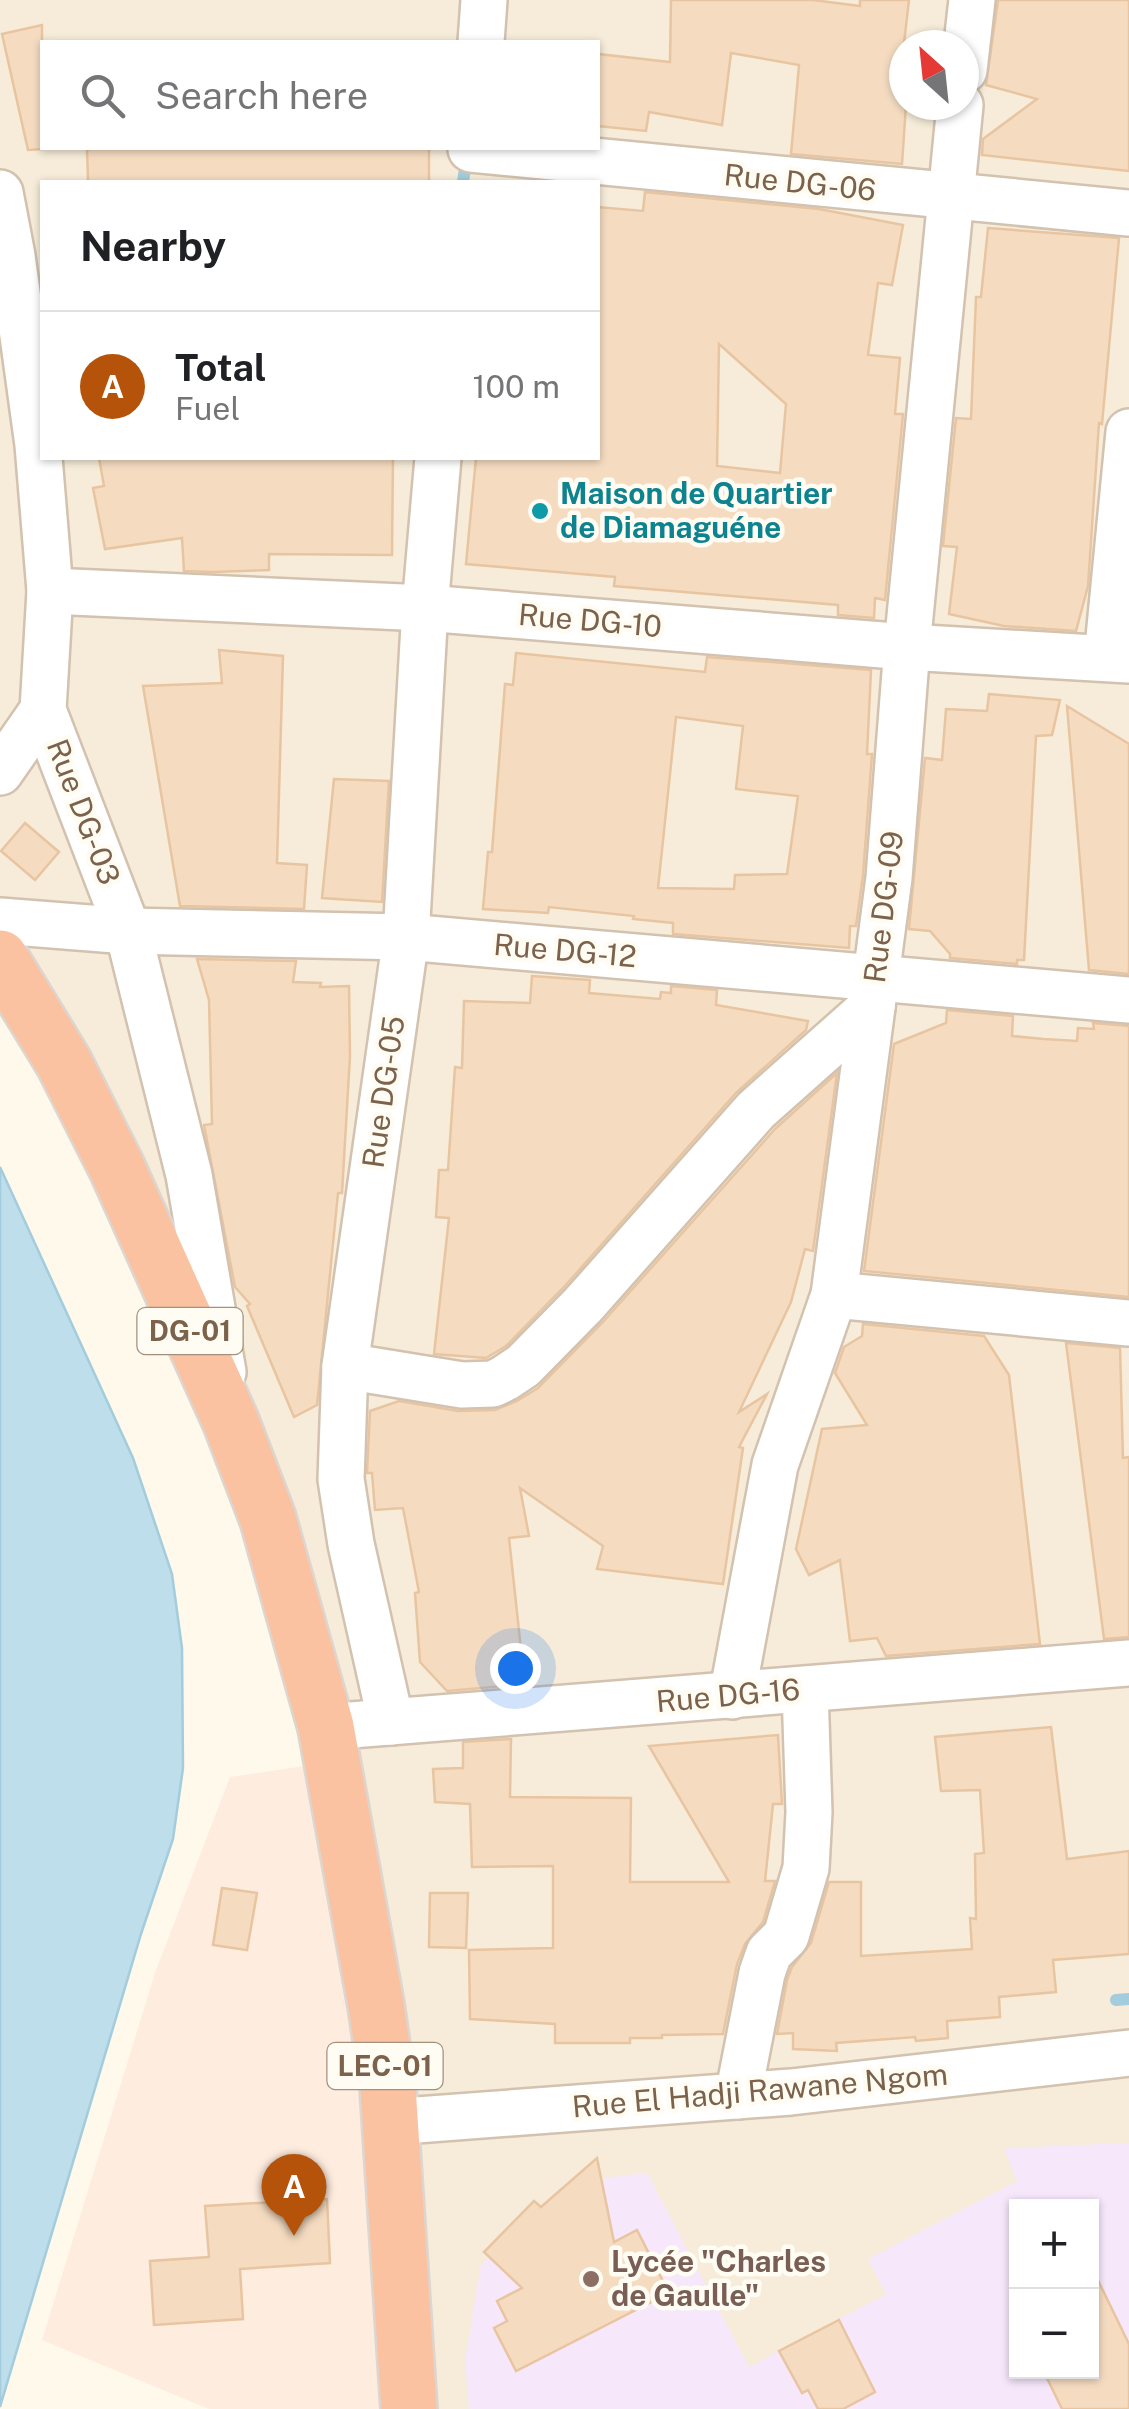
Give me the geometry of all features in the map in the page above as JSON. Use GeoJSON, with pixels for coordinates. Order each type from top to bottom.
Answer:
{"type":"FeatureCollection","features":[{"type":"Feature","properties":{"kind":"highway","name":"DG-01"},"geometry":{"type":"LineString","coordinates":[[0,958],[64,1063],[117,1168],[231,1422],[268,1519],[326,1727]]}},
{"type":"Feature","properties":{"kind":"highway","name":"LEC-01"},"geometry":{"type":"LineString","coordinates":[[326,1727],[388,2087],[409,2409]]}},
{"type":"Feature","properties":{"kind":"street"},"geometry":{"type":"LineString","coordinates":[[480,40],[484,0]]}},
{"type":"Feature","properties":{"kind":"street"},"geometry":{"type":"LineString","coordinates":[[969,30],[972,0]]}},
{"type":"Feature","properties":{"kind":"street","name":"Rue DG-09"},"geometry":{"type":"LineString","coordinates":[[732,1696],[775,1465],[834,1295],[889,878],[906,647],[958,120]]}},
{"type":"Feature","properties":{"kind":"street"},"geometry":{"type":"LineString","coordinates":[[468,180],[471,150]]}},
{"type":"Feature","properties":{"kind":"street","name":"Rue DG-06"},"geometry":{"type":"LineString","coordinates":[[490,150],[1129,214]]}},
{"type":"Feature","properties":{"kind":"street","name":"Rue DG-03"},"geometry":{"type":"LineString","coordinates":[[0,194],[40,445]]}},
{"type":"Feature","properties":{"kind":"street"},"geometry":{"type":"LineString","coordinates":[[1118,659],[1129,432]]}},
{"type":"Feature","properties":{"kind":"street","name":"Rue DG-03"},"geometry":{"type":"LineString","coordinates":[[41,460],[50,591],[44,710],[128,931],[189,1175],[231,1422]]}},
{"type":"Feature","properties":{"kind":"street","name":"Rue DG-05"},"geometry":{"type":"LineString","coordinates":[[391,1722],[351,1544],[341,1479],[345,1366],[406,937],[438,460]]}},
{"type":"Feature","properties":{"kind":"street","name":"Rue DG-10"},"geometry":{"type":"LineString","coordinates":[[50,591],[425,608],[906,647],[1118,659]]}},
{"type":"Feature","properties":{"kind":"street"},"geometry":{"type":"LineString","coordinates":[[0,772],[44,710]]}},
{"type":"Feature","properties":{"kind":"street","name":"Rue DG-12"},"geometry":{"type":"LineString","coordinates":[[0,920],[128,931],[406,937],[874,993],[1129,1000]]}},
{"type":"Feature","properties":{"kind":"street"},"geometry":{"type":"LineString","coordinates":[[345,1366],[462,1385],[492,1384],[514,1372],[584,1305],[756,1110],[874,993]]}},
{"type":"Feature","properties":{"kind":"street"},"geometry":{"type":"LineString","coordinates":[[834,1295],[1129,1324]]}},
{"type":"Feature","properties":{"kind":"street","name":"Rue DG-16"},"geometry":{"type":"LineString","coordinates":[[326,1727],[1129,1663]]}},
{"type":"Feature","properties":{"kind":"street"},"geometry":{"type":"LineString","coordinates":[[738,2096],[762,1973],[770,1953],[786,1936],[806,1868],[809,1812],[805,1690]]}},
{"type":"Feature","properties":{"kind":"street","name":"Rue El Hadji Rawane Ngom"},"geometry":{"type":"LineString","coordinates":[[390,2122],[738,2096],[1129,2054]]}},
{"type":"Feature","properties":{"kind":"shaded area"},"geometry":{"type":"Polygon","coordinates":[[[0,0],[1129,0],[1129,2409],[436,2409],[304,1554],[242,1372],[0,916],[0,0]]]}},
{"type":"Feature","properties":{"kind":"shaded area"},"geometry":{"type":"Polygon","coordinates":[[[312,1765],[387,2088],[384,2409],[209,2409],[42,2340],[155,1973],[230,1777],[312,1765]]]}},
{"type":"Feature","properties":{"kind":"shaded area","name":"Lycée \"Charles de Gaulle\""},"geometry":{"type":"Polygon","coordinates":[[[1129,2143],[1129,2409],[469,2409],[465,2362],[481,2265],[568,2182],[647,2173],[749,2367],[886,2294],[868,2259],[1017,2181],[1004,2148],[1129,2143]]]}},
{"type":"Feature","properties":{"kind":"water"},"geometry":{"type":"Polygon","coordinates":[[[0,1167],[133,1458],[172,1574],[182,1648],[183,1768],[173,1839],[0,2407],[0,1167]]]}},
{"type":"Feature","properties":{"kind":"building"},"geometry":{"type":"Polygon","coordinates":[[[671,0],[813,0],[860,6],[860,0],[909,0],[906,30],[889,30],[889,120],[905,120],[902,164],[791,154],[799,65],[731,53],[722,125],[649,112],[646,131],[600,126],[600,54],[670,62],[671,0]]]}},
{"type":"Feature","properties":{"kind":"building"},"geometry":{"type":"Polygon","coordinates":[[[998,0],[1129,0],[1129,171],[982,155],[983,139],[1037,99],[986,85],[998,0]]]}},
{"type":"Feature","properties":{"kind":"building"},"geometry":{"type":"Polygon","coordinates":[[[42,25],[40,149],[28,150],[2,34],[42,25]]]}},
{"type":"Feature","properties":{"kind":"building"},"geometry":{"type":"Polygon","coordinates":[[[87,150],[429,150],[429,180],[88,180],[87,150]]]}},
{"type":"Feature","properties":{"kind":"building"},"geometry":{"type":"Polygon","coordinates":[[[645,192],[819,209],[903,225],[892,285],[878,283],[868,355],[900,358],[895,414],[903,414],[885,600],[875,598],[874,618],[838,615],[838,605],[614,586],[615,577],[466,564],[476,460],[600,460],[600,207],[643,211],[645,192]],[[719,344],[717,466],[780,473],[786,404],[719,344]]]}},
{"type":"Feature","properties":{"kind":"building"},"geometry":{"type":"Polygon","coordinates":[[[988,228],[1119,238],[1102,424],[1099,423],[1088,586],[1076,631],[1004,626],[949,614],[957,547],[943,546],[956,418],[971,419],[976,297],[981,297],[988,228]]]}},
{"type":"Feature","properties":{"kind":"building"},"geometry":{"type":"Polygon","coordinates":[[[99,460],[393,460],[392,555],[269,554],[269,570],[184,571],[182,538],[105,549],[93,488],[104,486],[99,460]]]}},
{"type":"Feature","properties":{"kind":"building"},"geometry":{"type":"Polygon","coordinates":[[[219,650],[283,656],[277,863],[307,865],[304,909],[180,906],[143,686],[222,683],[219,650]]]}},
{"type":"Feature","properties":{"kind":"building"},"geometry":{"type":"Polygon","coordinates":[[[516,653],[705,672],[707,657],[871,670],[867,754],[872,754],[863,875],[856,926],[850,926],[849,948],[673,934],[673,923],[633,919],[634,916],[549,907],[548,913],[483,909],[488,852],[492,852],[505,684],[513,685],[516,653]],[[676,717],[658,888],[734,889],[735,875],[787,874],[798,796],[736,789],[743,726],[676,717]]]}},
{"type":"Feature","properties":{"kind":"building"},"geometry":{"type":"Polygon","coordinates":[[[989,694],[1060,700],[1052,735],[1036,736],[1024,960],[1017,960],[1017,964],[950,958],[930,931],[909,929],[925,758],[942,760],[946,709],[987,711],[989,694]]]}},
{"type":"Feature","properties":{"kind":"building"},"geometry":{"type":"Polygon","coordinates":[[[1067,706],[1129,744],[1129,974],[1089,970],[1067,706]]]}},
{"type":"Feature","properties":{"kind":"building"},"geometry":{"type":"Polygon","coordinates":[[[334,779],[389,781],[382,902],[322,898],[334,779]]]}},
{"type":"Feature","properties":{"kind":"building"},"geometry":{"type":"Polygon","coordinates":[[[25,823],[59,852],[35,880],[1,851],[25,823]]]}},
{"type":"Feature","properties":{"kind":"building"},"geometry":{"type":"Polygon","coordinates":[[[197,959],[296,961],[293,982],[321,983],[320,987],[349,986],[350,1056],[342,1193],[338,1193],[317,1405],[294,1417],[247,1306],[250,1304],[235,1287],[204,1125],[212,1124],[209,1000],[197,959]]]}},
{"type":"Feature","properties":{"kind":"building"},"geometry":{"type":"Polygon","coordinates":[[[532,976],[590,980],[589,993],[660,999],[661,992],[671,993],[671,986],[717,990],[716,1005],[808,1021],[806,1030],[736,1093],[564,1287],[506,1346],[486,1358],[434,1354],[449,1218],[436,1217],[439,1170],[448,1170],[455,1067],[462,1068],[464,1001],[530,1003],[532,976]]]}},
{"type":"Feature","properties":{"kind":"building"},"geometry":{"type":"Polygon","coordinates":[[[947,1010],[1013,1016],[1012,1036],[1044,1039],[1077,1041],[1078,1028],[1094,1029],[1093,1023],[1129,1026],[1129,1297],[864,1271],[894,1044],[946,1023],[947,1010]]]}},
{"type":"Feature","properties":{"kind":"building"},"geometry":{"type":"Polygon","coordinates":[[[837,1073],[813,1251],[805,1249],[791,1302],[739,1412],[767,1394],[739,1447],[743,1448],[723,1584],[597,1569],[603,1546],[520,1488],[529,1536],[509,1538],[522,1659],[512,1660],[517,1685],[447,1691],[420,1662],[415,1593],[419,1592],[403,1508],[375,1510],[372,1473],[367,1473],[370,1411],[399,1401],[458,1411],[495,1410],[538,1388],[603,1322],[775,1129],[837,1073]]]}},
{"type":"Feature","properties":{"kind":"building"},"geometry":{"type":"Polygon","coordinates":[[[863,1324],[984,1336],[1009,1375],[1040,1644],[886,1656],[877,1638],[850,1641],[840,1560],[809,1575],[796,1549],[822,1429],[867,1425],[835,1373],[844,1347],[862,1336],[863,1324]]]}},
{"type":"Feature","properties":{"kind":"building"},"geometry":{"type":"Polygon","coordinates":[[[1066,1343],[1120,1348],[1123,1458],[1129,1457],[1129,1637],[1104,1639],[1066,1343]]]}},
{"type":"Feature","properties":{"kind":"building"},"geometry":{"type":"Polygon","coordinates":[[[1051,1727],[1067,1859],[1129,1851],[1129,1954],[1053,1960],[1056,1992],[999,1997],[1000,2017],[947,2021],[948,2038],[836,2043],[837,2051],[793,2049],[793,2033],[777,2034],[787,1980],[811,1943],[829,1882],[861,1882],[861,1956],[972,1949],[970,1918],[976,1919],[975,1854],[984,1853],[980,1790],[941,1791],[935,1737],[1051,1727]]]}},
{"type":"Feature","properties":{"kind":"building"},"geometry":{"type":"Polygon","coordinates":[[[778,1735],[782,1804],[773,1804],[765,1881],[775,1881],[763,1922],[745,1944],[737,1964],[723,2034],[630,2038],[630,2043],[555,2043],[555,2024],[470,2019],[469,1950],[553,1948],[553,1866],[472,1867],[470,1804],[435,1802],[433,1769],[463,1768],[463,1742],[511,1739],[510,1797],[631,1798],[630,1882],[729,1882],[649,1746],[778,1735]]]}},
{"type":"Feature","properties":{"kind":"building"},"geometry":{"type":"Polygon","coordinates":[[[222,1888],[257,1893],[247,1950],[213,1945],[222,1888]]]}},
{"type":"Feature","properties":{"kind":"building"},"geometry":{"type":"Polygon","coordinates":[[[430,1893],[468,1893],[466,1948],[429,1947],[430,1893]]]}},
{"type":"Feature","properties":{"kind":"building"},"geometry":{"type":"Polygon","coordinates":[[[597,2158],[614,2242],[637,2230],[669,2293],[516,2371],[494,2328],[507,2321],[497,2301],[522,2288],[484,2252],[534,2201],[541,2207],[597,2158]]]}},
{"type":"Feature","properties":{"kind":"building"},"geometry":{"type":"Polygon","coordinates":[[[327,2199],[330,2263],[240,2269],[243,2319],[154,2325],[150,2261],[209,2257],[205,2206],[327,2199]]]}},
{"type":"Feature","properties":{"kind":"building"},"geometry":{"type":"Polygon","coordinates":[[[1099,2282],[1129,2344],[1129,2409],[1062,2409],[1047,2379],[1099,2379],[1099,2282]]]}},
{"type":"Feature","properties":{"kind":"building"},"geometry":{"type":"Polygon","coordinates":[[[839,2320],[875,2392],[843,2409],[818,2409],[808,2390],[802,2393],[779,2351],[839,2320]]]}},
{"type":"Feature","properties":{"kind":"waterway"},"geometry":{"type":"LineString","coordinates":[[463,180],[467,155]]}},
{"type":"Feature","properties":{"kind":"waterway"},"geometry":{"type":"LineString","coordinates":[[1116,2000],[1129,1999]]}},
{"type":"Feature","properties":{"kind":"place","name":"Maison de Quartier de Diamaguéne"},"geometry":{"type":"Point","coordinates":[540,511]}},
{"type":"Feature","properties":{"kind":"place","name":"Total"},"geometry":{"type":"Point","coordinates":[294,2236]}},
{"type":"Feature","properties":{"kind":"place","name":"Lycée \"Charles de Gaulle\""},"geometry":{"type":"Point","coordinates":[591,2279]}}]}
